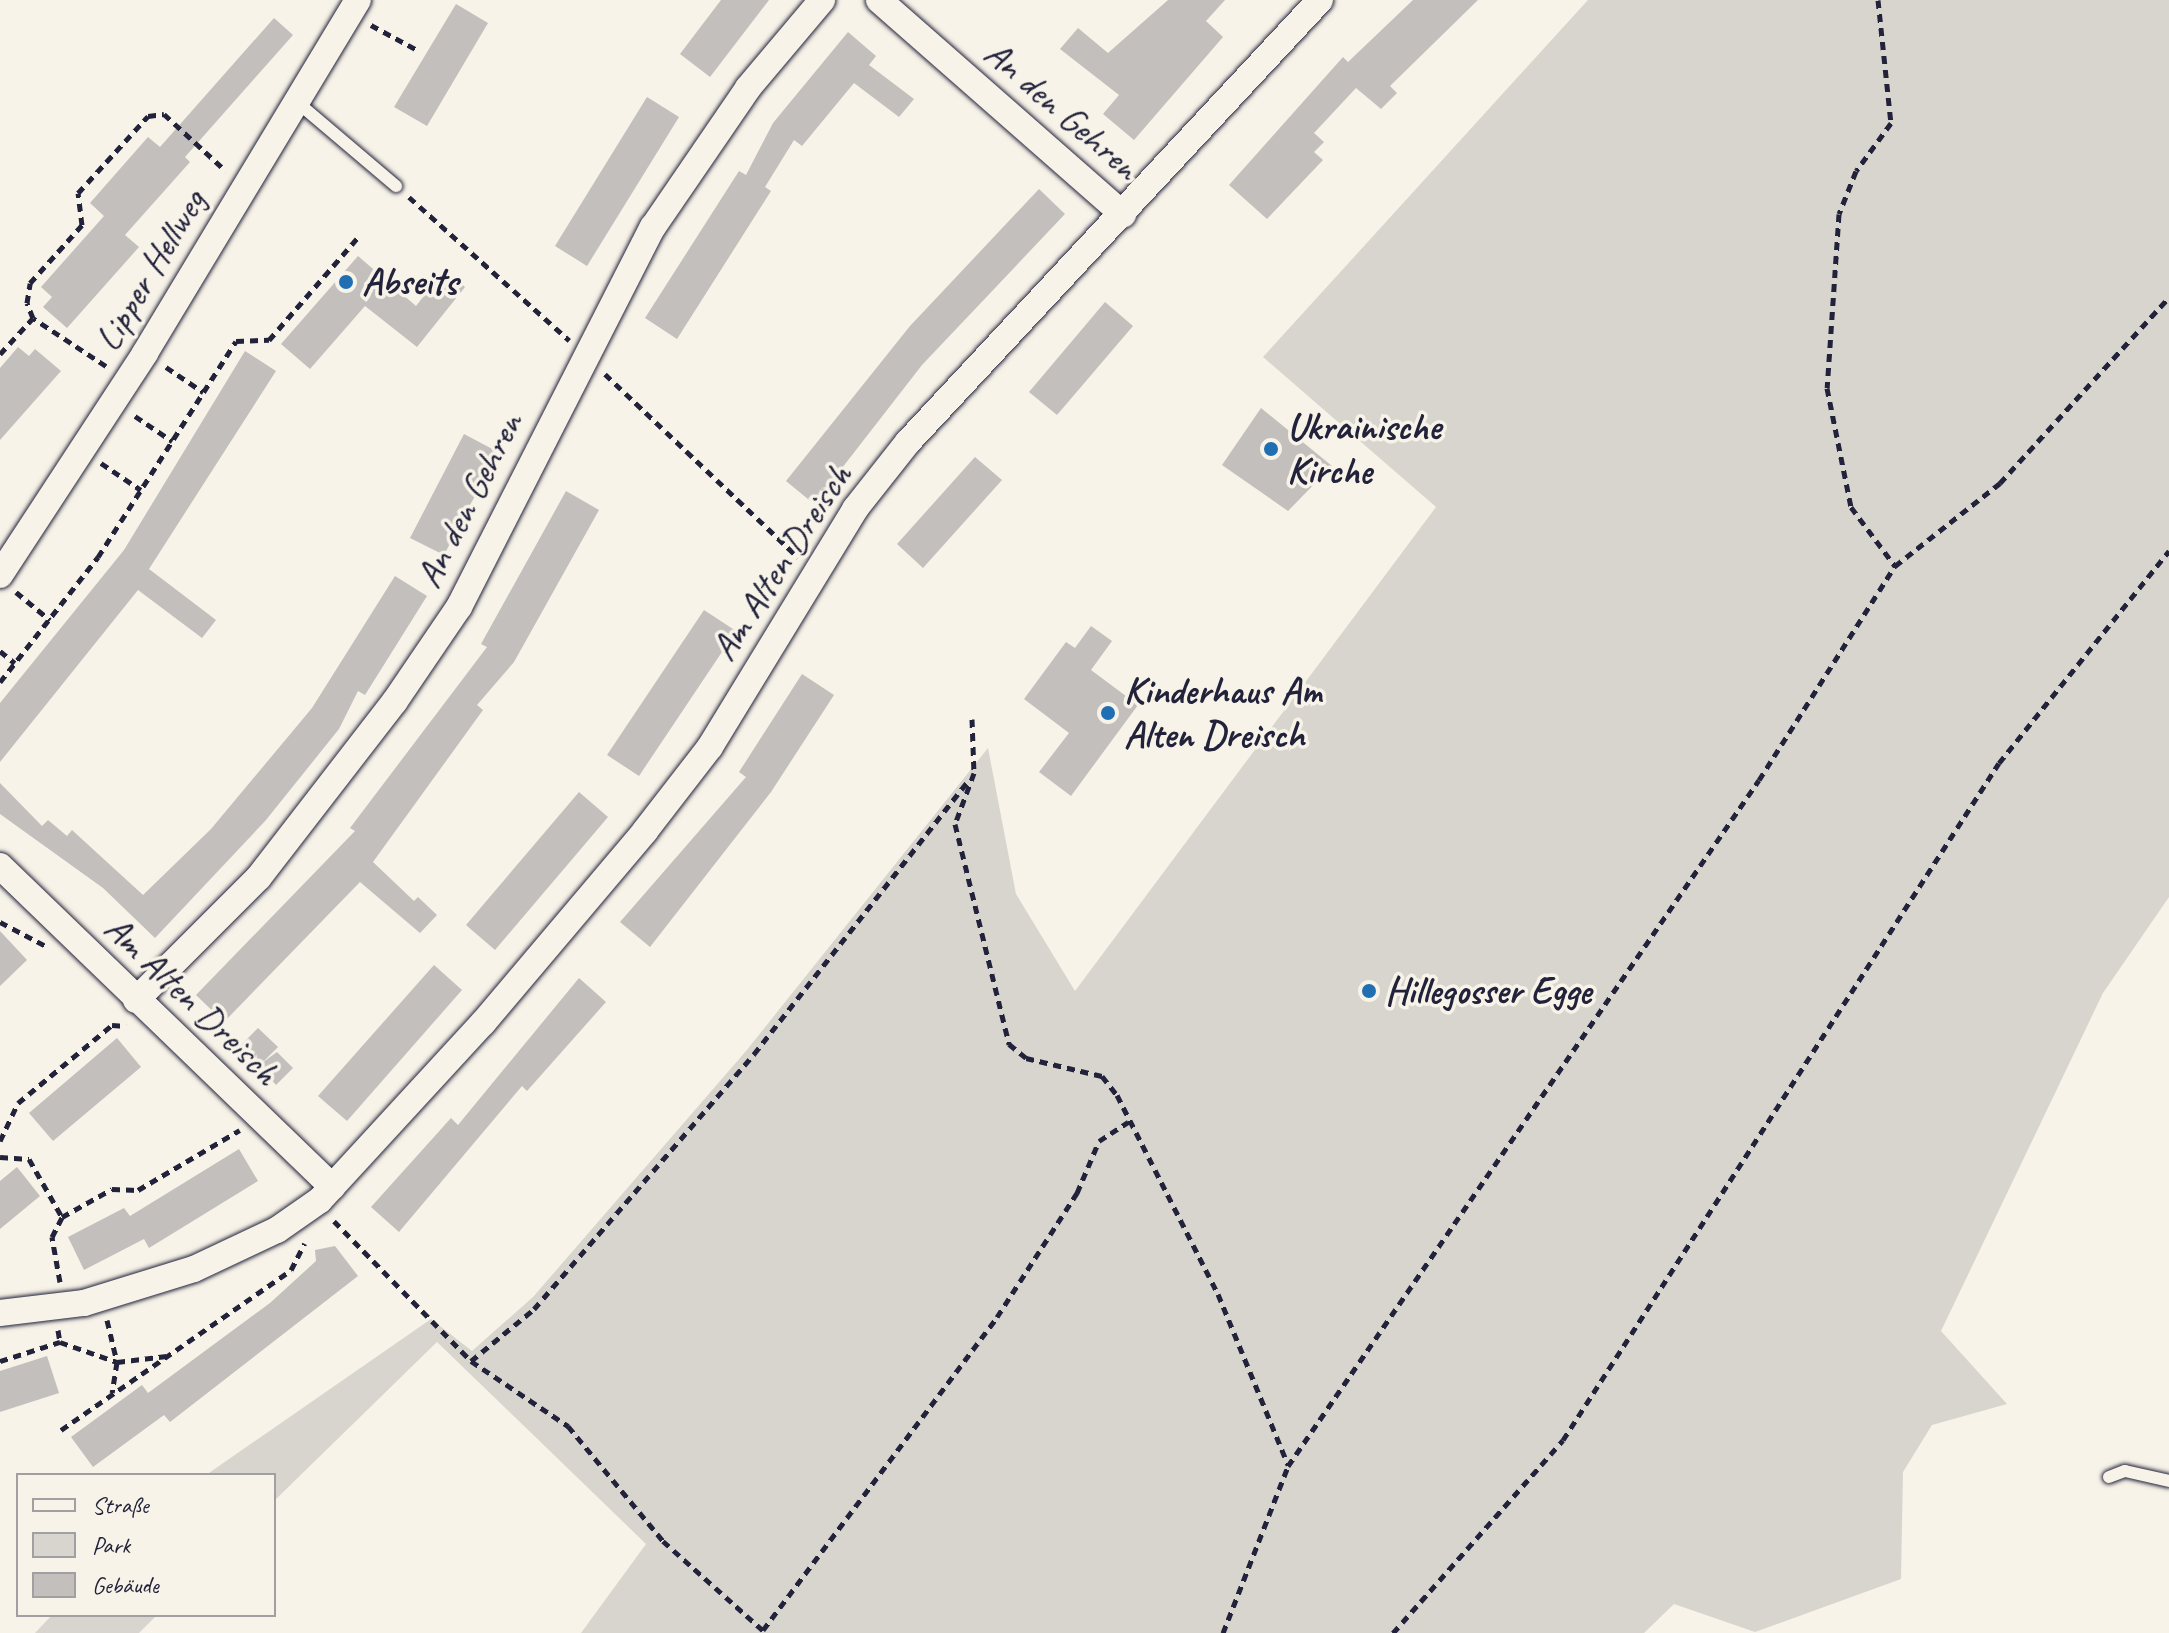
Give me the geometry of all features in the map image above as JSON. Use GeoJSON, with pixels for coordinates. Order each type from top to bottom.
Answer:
{"type":"FeatureCollection","features":[{"type":"Feature","properties":{"kind":"street","name":"Lipper Hellweg"},"geometry":{"type":"LineString","coordinates":[[9,584],[294,99],[358,0]]}},
{"type":"Feature","properties":{"kind":"street","name":"An den Gehren"},"geometry":{"type":"LineString","coordinates":[[136,1000],[259,877],[395,701],[459,607],[653,227],[748,88],[822,0]]}},
{"type":"Feature","properties":{"kind":"street","name":"An den Gehren"},"geometry":{"type":"LineString","coordinates":[[879,0],[1123,214]]}},
{"type":"Feature","properties":{"kind":"street","name":"Am Alten Dreisch"},"geometry":{"type":"LineString","coordinates":[[0,1313],[59,1308],[194,1269],[299,1218],[326,1194],[645,831],[710,747],[855,509],[900,452],[1320,0]]}},
{"type":"Feature","properties":{"kind":"street","name":"Am Alten Dreisch"},"geometry":{"type":"LineString","coordinates":[[0,866],[162,1029],[254,1114],[326,1194]]}},
{"type":"Feature","properties":{"kind":"lane"},"geometry":{"type":"LineString","coordinates":[[294,99],[396,186]]}},
{"type":"Feature","properties":{"kind":"lane"},"geometry":{"type":"LineString","coordinates":[[2109,1477],[2125,1471],[2169,1481]]}},
{"type":"Feature","properties":{"kind":"path"},"geometry":{"type":"LineString","coordinates":[[1878,0],[1891,123],[1856,171],[1839,214],[1827,388],[1851,507],[1895,566]]}},
{"type":"Feature","properties":{"kind":"path"},"geometry":{"type":"LineString","coordinates":[[381,30],[419,51]]}},
{"type":"Feature","properties":{"kind":"path"},"geometry":{"type":"LineString","coordinates":[[0,354],[33,318],[30,283],[82,225],[78,193],[148,116],[164,114],[244,188]]}},
{"type":"Feature","properties":{"kind":"path"},"geometry":{"type":"LineString","coordinates":[[0,682],[50,620],[141,490],[236,341],[269,340],[359,236]]}},
{"type":"Feature","properties":{"kind":"path"},"geometry":{"type":"LineString","coordinates":[[1223,1633],[1288,1466],[1759,780],[1895,566],[2000,483],[2169,297]]}},
{"type":"Feature","properties":{"kind":"path"},"geometry":{"type":"LineString","coordinates":[[33,318],[128,381]]}},
{"type":"Feature","properties":{"kind":"path"},"geometry":{"type":"LineString","coordinates":[[168,368],[203,392]]}},
{"type":"Feature","properties":{"kind":"path"},"geometry":{"type":"LineString","coordinates":[[137,417],[172,441]]}},
{"type":"Feature","properties":{"kind":"path"},"geometry":{"type":"LineString","coordinates":[[105,466],[141,490]]}},
{"type":"Feature","properties":{"kind":"path"},"geometry":{"type":"LineString","coordinates":[[1393,1633],[1563,1440],[1999,763],[2169,551]]}},
{"type":"Feature","properties":{"kind":"path"},"geometry":{"type":"LineString","coordinates":[[9,584],[50,620]]}},
{"type":"Feature","properties":{"kind":"path"},"geometry":{"type":"LineString","coordinates":[[0,651],[15,663]]}},
{"type":"Feature","properties":{"kind":"path"},"geometry":{"type":"LineString","coordinates":[[972,719],[974,773],[955,824],[1009,1044],[1026,1058],[1102,1076],[1218,1294],[1288,1466]]}},
{"type":"Feature","properties":{"kind":"path"},"geometry":{"type":"LineString","coordinates":[[471,1361],[534,1309],[754,1054],[974,773]]}},
{"type":"Feature","properties":{"kind":"path"},"geometry":{"type":"LineString","coordinates":[[0,1141],[18,1103],[112,1025],[162,1029]]}},
{"type":"Feature","properties":{"kind":"path"},"geometry":{"type":"LineString","coordinates":[[60,1342],[52,1237],[62,1217],[112,1189],[138,1190],[254,1114]]}},
{"type":"Feature","properties":{"kind":"path"},"geometry":{"type":"LineString","coordinates":[[326,1194],[471,1361],[568,1426],[663,1541],[764,1631],[997,1317],[1077,1193],[1099,1141],[1128,1122]]}},
{"type":"Feature","properties":{"kind":"path"},"geometry":{"type":"LineString","coordinates":[[0,1157],[29,1159],[62,1217]]}},
{"type":"Feature","properties":{"kind":"path"},"geometry":{"type":"LineString","coordinates":[[61,1430],[291,1270],[307,1232],[299,1218]]}},
{"type":"Feature","properties":{"kind":"path"},"geometry":{"type":"LineString","coordinates":[[102,1298],[117,1362],[112,1394]]}},
{"type":"Feature","properties":{"kind":"path"},"geometry":{"type":"LineString","coordinates":[[0,1361],[60,1342],[117,1362],[168,1356]]}},
{"type":"Feature","properties":{"kind":"green space"},"geometry":{"type":"Polygon","coordinates":[[[1588,0],[2169,0],[2169,897],[2103,993],[1941,1331],[2007,1404],[1932,1425],[1903,1472],[1901,1579],[1755,1632],[1674,1604],[1644,1633],[581,1633],[646,1544],[437,1342],[276,1499],[276,1473],[209,1473],[431,1319],[472,1351],[533,1297],[746,1051],[988,748],[1016,894],[1075,991],[1436,507],[1263,357],[1588,0]]]}},
{"type":"Feature","properties":{"kind":"green space"},"geometry":{"type":"Polygon","coordinates":[[[50,1617],[155,1617],[139,1633],[35,1633],[50,1617]]]}},
{"type":"Feature","properties":{"kind":"building"},"geometry":{"type":"Polygon","coordinates":[[[721,0],[769,0],[710,77],[680,54],[721,0]]]}},
{"type":"Feature","properties":{"kind":"building"},"geometry":{"type":"Polygon","coordinates":[[[1168,0],[1225,0],[1206,21],[1223,37],[1134,140],[1103,114],[1119,95],[1060,49],[1078,28],[1108,53],[1168,0]]]}},
{"type":"Feature","properties":{"kind":"building"},"geometry":{"type":"Polygon","coordinates":[[[1413,0],[1478,0],[1390,86],[1397,93],[1381,109],[1356,88],[1314,133],[1324,142],[1314,152],[1323,160],[1267,219],[1229,185],[1343,57],[1348,62],[1413,0]]]}},
{"type":"Feature","properties":{"kind":"building"},"geometry":{"type":"Polygon","coordinates":[[[456,4],[488,23],[427,126],[394,107],[456,4]]]}},
{"type":"Feature","properties":{"kind":"building"},"geometry":{"type":"Polygon","coordinates":[[[274,18],[293,35],[185,157],[190,162],[125,235],[139,247],[67,328],[43,307],[52,297],[41,287],[104,216],[90,203],[148,137],[160,147],[274,18]]]}},
{"type":"Feature","properties":{"kind":"building"},"geometry":{"type":"Polygon","coordinates":[[[848,32],[876,56],[869,65],[914,99],[899,117],[854,83],[802,146],[794,140],[765,187],[771,191],[677,339],[645,318],[739,171],[746,175],[773,123],[848,32]]]}},
{"type":"Feature","properties":{"kind":"building"},"geometry":{"type":"Polygon","coordinates":[[[647,97],[679,117],[587,266],[555,246],[647,97]]]}},
{"type":"Feature","properties":{"kind":"building"},"geometry":{"type":"Polygon","coordinates":[[[1039,189],[1065,214],[922,365],[814,504],[786,481],[910,326],[1039,189]]]}},
{"type":"Feature","properties":{"kind":"building"},"geometry":{"type":"Polygon","coordinates":[[[358,256],[416,306],[444,270],[465,287],[417,347],[365,306],[310,369],[281,344],[358,256]]]}},
{"type":"Feature","properties":{"kind":"building"},"geometry":{"type":"Polygon","coordinates":[[[1105,302],[1133,326],[1057,415],[1029,392],[1105,302]]]}},
{"type":"Feature","properties":{"kind":"building"},"geometry":{"type":"Polygon","coordinates":[[[18,347],[29,356],[35,349],[61,371],[0,440],[0,368],[18,347]]]}},
{"type":"Feature","properties":{"kind":"building"},"geometry":{"type":"Polygon","coordinates":[[[245,351],[276,371],[149,569],[216,620],[202,638],[138,590],[0,762],[0,703],[124,550],[245,351]]]}},
{"type":"Feature","properties":{"kind":"building","name":"Ukrainische Kirche"},"geometry":{"type":"Polygon","coordinates":[[[1261,408],[1332,466],[1288,511],[1222,465],[1261,408]]]}},
{"type":"Feature","properties":{"kind":"building"},"geometry":{"type":"Polygon","coordinates":[[[464,434],[498,452],[444,555],[410,538],[464,434]]]}},
{"type":"Feature","properties":{"kind":"building"},"geometry":{"type":"Polygon","coordinates":[[[975,457],[1002,480],[923,568],[897,544],[975,457]]]}},
{"type":"Feature","properties":{"kind":"building"},"geometry":{"type":"Polygon","coordinates":[[[566,491],[599,510],[514,662],[477,705],[483,710],[373,862],[414,901],[418,897],[437,915],[420,933],[360,882],[224,1022],[196,995],[355,831],[350,828],[487,647],[481,644],[566,491]]]}},
{"type":"Feature","properties":{"kind":"building"},"geometry":{"type":"Polygon","coordinates":[[[395,576],[427,596],[365,695],[358,691],[339,729],[266,820],[155,938],[103,888],[0,814],[0,783],[42,826],[48,820],[67,836],[72,830],[143,895],[211,829],[312,708],[395,576]]]}},
{"type":"Feature","properties":{"kind":"building"},"geometry":{"type":"Polygon","coordinates":[[[704,610],[736,631],[639,776],[607,755],[704,610]]]}},
{"type":"Feature","properties":{"kind":"building","name":"Kinderhaus Am Alten Dreisch"},"geometry":{"type":"Polygon","coordinates":[[[1091,626],[1112,641],[1091,670],[1138,705],[1071,796],[1039,772],[1069,733],[1024,699],[1066,642],[1075,648],[1091,626]]]}},
{"type":"Feature","properties":{"kind":"building"},"geometry":{"type":"Polygon","coordinates":[[[802,674],[834,695],[771,792],[650,947],[620,922],[746,777],[739,772],[802,674]]]}},
{"type":"Feature","properties":{"kind":"building"},"geometry":{"type":"Polygon","coordinates":[[[579,792],[608,817],[495,950],[466,925],[579,792]]]}},
{"type":"Feature","properties":{"kind":"building"},"geometry":{"type":"Polygon","coordinates":[[[0,931],[27,960],[0,986],[0,931]]]}},
{"type":"Feature","properties":{"kind":"building"},"geometry":{"type":"Polygon","coordinates":[[[434,965],[462,990],[347,1121],[318,1096],[434,965]]]}},
{"type":"Feature","properties":{"kind":"building"},"geometry":{"type":"Polygon","coordinates":[[[579,978],[606,1002],[527,1091],[522,1086],[399,1232],[371,1207],[451,1118],[458,1125],[579,978]]]}},
{"type":"Feature","properties":{"kind":"building"},"geometry":{"type":"Polygon","coordinates":[[[258,1028],[278,1047],[262,1063],[277,1052],[293,1068],[276,1085],[241,1045],[258,1028]]]}},
{"type":"Feature","properties":{"kind":"building"},"geometry":{"type":"Polygon","coordinates":[[[117,1038],[141,1067],[53,1141],[29,1113],[117,1038]]]}},
{"type":"Feature","properties":{"kind":"building"},"geometry":{"type":"Polygon","coordinates":[[[239,1149],[258,1181],[149,1248],[144,1239],[84,1270],[68,1237],[124,1208],[130,1216],[239,1149]]]}},
{"type":"Feature","properties":{"kind":"building"},"geometry":{"type":"Polygon","coordinates":[[[17,1167],[40,1196],[0,1229],[0,1181],[17,1167]]]}},
{"type":"Feature","properties":{"kind":"building"},"geometry":{"type":"Polygon","coordinates":[[[335,1246],[358,1276],[170,1422],[164,1415],[93,1467],[71,1437],[142,1385],[148,1393],[270,1303],[316,1261],[315,1250],[335,1246]]]}},
{"type":"Feature","properties":{"kind":"building"},"geometry":{"type":"Polygon","coordinates":[[[47,1356],[59,1393],[0,1412],[0,1371],[47,1356]]]}},
{"type":"Feature","properties":{"kind":"place","name":"Abseits"},"geometry":{"type":"Point","coordinates":[346,282]}},
{"type":"Feature","properties":{"kind":"place","name":"Ukrainische Kirche"},"geometry":{"type":"Point","coordinates":[1271,449]}},
{"type":"Feature","properties":{"kind":"place","name":"Kinderhaus Am Alten Dreisch"},"geometry":{"type":"Point","coordinates":[1108,713]}},
{"type":"Feature","properties":{"kind":"place","name":"Hillegosser Egge"},"geometry":{"type":"Point","coordinates":[1369,991]}}]}
